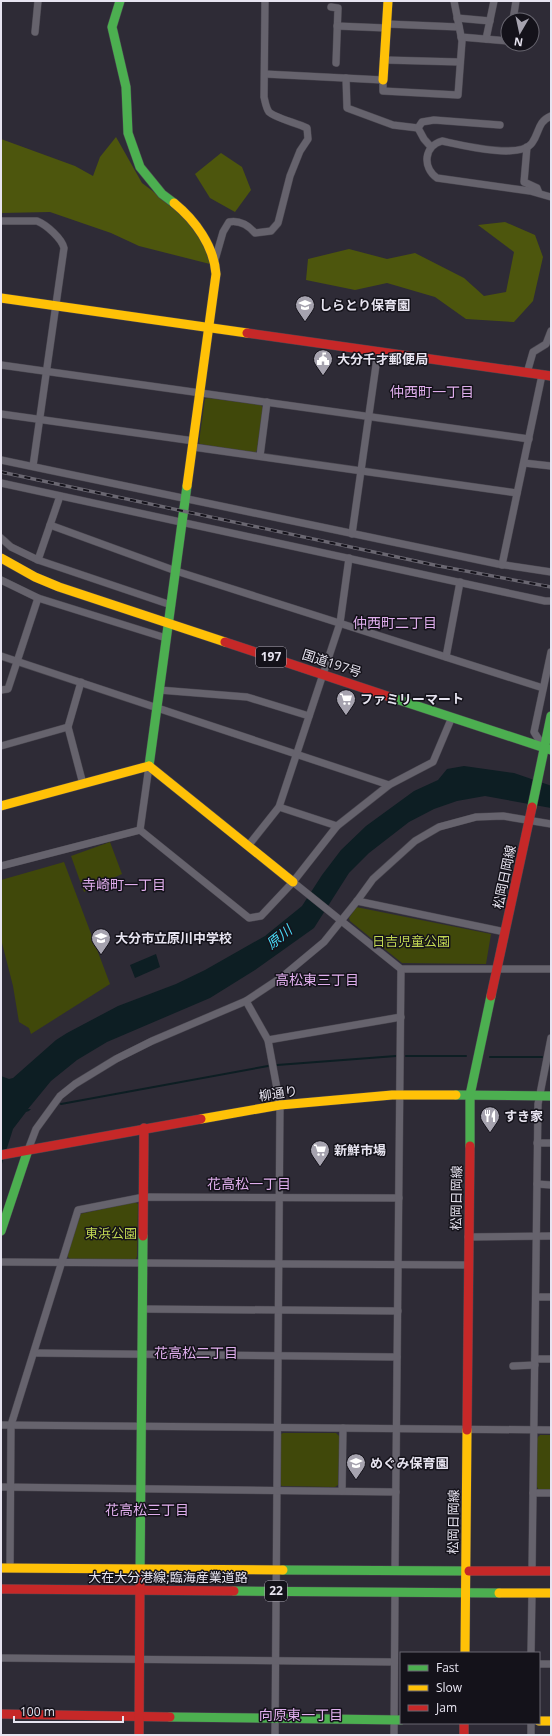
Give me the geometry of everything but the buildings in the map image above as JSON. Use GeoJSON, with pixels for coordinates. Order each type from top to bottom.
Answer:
{"type":"FeatureCollection","features":[{"type":"Feature","properties":{"kind":"main road"},"geometry":{"type":"LineString","coordinates":[[120,1],[112,27],[126,87],[128,133],[140,167],[162,194],[187,214],[211,251],[215,260],[216,274],[210,327],[149,766]]}},
{"type":"Feature","properties":{"kind":"main road"},"geometry":{"type":"LineString","coordinates":[[383,80],[388,1]]}},
{"type":"Feature","properties":{"kind":"main road"},"geometry":{"type":"LineString","coordinates":[[1,298],[547,375]]}},
{"type":"Feature","properties":{"kind":"main road","name":"国道197号"},"geometry":{"type":"LineString","coordinates":[[1,558],[46,582],[549,748]]}},
{"type":"Feature","properties":{"kind":"main road"},"geometry":{"type":"LineString","coordinates":[[549,748],[549,725],[551,716]]}},
{"type":"Feature","properties":{"kind":"main road","name":"松岡日岡線"},"geometry":{"type":"LineString","coordinates":[[465,1652],[470,1095],[529,821],[538,771],[549,748]]}},
{"type":"Feature","properties":{"kind":"main road"},"geometry":{"type":"LineString","coordinates":[[1,806],[149,766]]}},
{"type":"Feature","properties":{"kind":"main road"},"geometry":{"type":"LineString","coordinates":[[149,766],[293,882]]}},
{"type":"Feature","properties":{"kind":"main road","name":"柳通り"},"geometry":{"type":"LineString","coordinates":[[1,1155],[144,1128],[280,1105],[354,1097],[400,1095],[551,1096]]}},
{"type":"Feature","properties":{"kind":"main road"},"geometry":{"type":"LineString","coordinates":[[139,1735],[144,1128]]}},
{"type":"Feature","properties":{"kind":"main road"},"geometry":{"type":"LineString","coordinates":[[1,1231],[28,1150]]}},
{"type":"Feature","properties":{"kind":"main road","name":"大在大分港線;臨海産業道路"},"geometry":{"type":"LineString","coordinates":[[6,1568],[551,1571]]}},
{"type":"Feature","properties":{"kind":"main road","name":"大在大分港線;臨海産業道路"},"geometry":{"type":"LineString","coordinates":[[1,1589],[551,1593]]}},
{"type":"Feature","properties":{"kind":"main road"},"geometry":{"type":"LineString","coordinates":[[1,1714],[397,1720]]}},
{"type":"Feature","properties":{"kind":"main road"},"geometry":{"type":"LineString","coordinates":[[540,1721],[551,1721]]}},
{"type":"Feature","properties":{"kind":"main road"},"geometry":{"type":"LineString","coordinates":[[464,1724],[464,1735]]}},
{"type":"Feature","properties":{"kind":"street"},"geometry":{"type":"LineString","coordinates":[[35,32],[38,1]]}},
{"type":"Feature","properties":{"kind":"street"},"geometry":{"type":"LineString","coordinates":[[215,260],[223,232],[229,222],[236,220],[249,226],[255,233],[270,231],[278,223],[290,176],[300,151],[308,139],[306,128],[278,117],[268,111],[264,97],[265,1]]}},
{"type":"Feature","properties":{"kind":"street"},"geometry":{"type":"LineString","coordinates":[[265,74],[383,80],[383,92],[458,95],[461,37],[454,1]]}},
{"type":"Feature","properties":{"kind":"street"},"geometry":{"type":"LineString","coordinates":[[486,39],[494,1]]}},
{"type":"Feature","properties":{"kind":"street"},"geometry":{"type":"LineString","coordinates":[[514,12],[516,1]]}},
{"type":"Feature","properties":{"kind":"street"},"geometry":{"type":"LineString","coordinates":[[331,8],[338,8],[336,63]]}},
{"type":"Feature","properties":{"kind":"street"},"geometry":{"type":"LineString","coordinates":[[457,18],[490,21]]}},
{"type":"Feature","properties":{"kind":"street"},"geometry":{"type":"LineString","coordinates":[[337,26],[459,27]]}},
{"type":"Feature","properties":{"kind":"street"},"geometry":{"type":"LineString","coordinates":[[461,37],[500,41]]}},
{"type":"Feature","properties":{"kind":"street"},"geometry":{"type":"LineString","coordinates":[[385,60],[460,62]]}},
{"type":"Feature","properties":{"kind":"street"},"geometry":{"type":"LineString","coordinates":[[346,78],[347,108],[394,125],[418,128]]}},
{"type":"Feature","properties":{"kind":"street"},"geometry":{"type":"LineString","coordinates":[[551,116],[540,124],[532,144],[524,150],[514,151],[487,149],[442,141],[435,143],[431,147],[426,162],[430,171],[437,178],[539,193],[551,197]]}},
{"type":"Feature","properties":{"kind":"street"},"geometry":{"type":"LineString","coordinates":[[418,128],[422,122],[434,120],[500,125]]}},
{"type":"Feature","properties":{"kind":"street"},"geometry":{"type":"LineString","coordinates":[[418,128],[424,139],[431,147]]}},
{"type":"Feature","properties":{"kind":"street"},"geometry":{"type":"LineString","coordinates":[[527,147],[524,182],[537,188],[539,193]]}},
{"type":"Feature","properties":{"kind":"street"},"geometry":{"type":"LineString","coordinates":[[1,221],[37,221],[63,244],[64,248],[33,466]]}},
{"type":"Feature","properties":{"kind":"street"},"geometry":{"type":"LineString","coordinates":[[527,372],[533,352],[546,344],[551,331]]}},
{"type":"Feature","properties":{"kind":"street"},"geometry":{"type":"LineString","coordinates":[[352,534],[378,351]]}},
{"type":"Feature","properties":{"kind":"street"},"geometry":{"type":"LineString","coordinates":[[1,365],[529,439]]}},
{"type":"Feature","properties":{"kind":"street"},"geometry":{"type":"LineString","coordinates":[[502,565],[529,439],[547,375]]}},
{"type":"Feature","properties":{"kind":"street"},"geometry":{"type":"LineString","coordinates":[[260,456],[267,402]]}},
{"type":"Feature","properties":{"kind":"street"},"geometry":{"type":"LineString","coordinates":[[1,414],[40,419],[260,456],[517,493]]}},
{"type":"Feature","properties":{"kind":"street"},"geometry":{"type":"LineString","coordinates":[[1,460],[502,565],[551,572]]}},
{"type":"Feature","properties":{"kind":"street"},"geometry":{"type":"LineString","coordinates":[[524,463],[551,466]]}},
{"type":"Feature","properties":{"kind":"street"},"geometry":{"type":"LineString","coordinates":[[1,483],[545,601],[551,601]]}},
{"type":"Feature","properties":{"kind":"street"},"geometry":{"type":"LineString","coordinates":[[38,560],[60,496]]}},
{"type":"Feature","properties":{"kind":"street"},"geometry":{"type":"LineString","coordinates":[[50,525],[176,571],[543,688]]}},
{"type":"Feature","properties":{"kind":"street"},"geometry":{"type":"LineString","coordinates":[[1,538],[11,547],[38,560],[171,605]]}},
{"type":"Feature","properties":{"kind":"street"},"geometry":{"type":"LineString","coordinates":[[248,846],[279,807],[340,623],[349,558]]}},
{"type":"Feature","properties":{"kind":"street"},"geometry":{"type":"LineString","coordinates":[[1,580],[38,598],[166,638]]}},
{"type":"Feature","properties":{"kind":"street"},"geometry":{"type":"LineString","coordinates":[[446,657],[460,582]]}},
{"type":"Feature","properties":{"kind":"street"},"geometry":{"type":"LineString","coordinates":[[1,690],[8,688],[38,598]]}},
{"type":"Feature","properties":{"kind":"street"},"geometry":{"type":"LineString","coordinates":[[549,748],[534,732],[551,652]]}},
{"type":"Feature","properties":{"kind":"street"},"geometry":{"type":"LineString","coordinates":[[1,656],[389,785]]}},
{"type":"Feature","properties":{"kind":"street"},"geometry":{"type":"LineString","coordinates":[[81,682],[68,727],[83,784]]}},
{"type":"Feature","properties":{"kind":"street"},"geometry":{"type":"LineString","coordinates":[[159,690],[254,698],[309,716]]}},
{"type":"Feature","properties":{"kind":"street"},"geometry":{"type":"LineString","coordinates":[[140,830],[249,918],[261,916],[293,882],[338,826],[389,785],[433,762],[452,717]]}},
{"type":"Feature","properties":{"kind":"street"},"geometry":{"type":"LineString","coordinates":[[1,746],[68,727]]}},
{"type":"Feature","properties":{"kind":"street"},"geometry":{"type":"LineString","coordinates":[[549,748],[551,739]]}},
{"type":"Feature","properties":{"kind":"street"},"geometry":{"type":"LineString","coordinates":[[140,830],[149,766]]}},
{"type":"Feature","properties":{"kind":"street"},"geometry":{"type":"LineString","coordinates":[[279,807],[338,826]]}},
{"type":"Feature","properties":{"kind":"street"},"geometry":{"type":"LineString","coordinates":[[28,1150],[36,1128],[60,1096],[75,1084],[116,1058],[246,1001],[282,977],[324,942],[357,901],[373,878],[396,856],[415,841],[439,827],[476,817],[502,816],[551,824]]}},
{"type":"Feature","properties":{"kind":"street"},"geometry":{"type":"LineString","coordinates":[[1,866],[140,830]]}},
{"type":"Feature","properties":{"kind":"street"},"geometry":{"type":"LineString","coordinates":[[293,882],[401,969],[551,969]]}},
{"type":"Feature","properties":{"kind":"street"},"geometry":{"type":"LineString","coordinates":[[357,901],[505,932]]}},
{"type":"Feature","properties":{"kind":"street"},"geometry":{"type":"LineString","coordinates":[[395,1570],[401,969]]}},
{"type":"Feature","properties":{"kind":"street"},"geometry":{"type":"LineString","coordinates":[[246,1001],[268,1040],[280,1105],[275,1735]]}},
{"type":"Feature","properties":{"kind":"street"},"geometry":{"type":"LineString","coordinates":[[268,1040],[401,1017]]}},
{"type":"Feature","properties":{"kind":"street"},"geometry":{"type":"LineString","coordinates":[[532,1571],[538,1096],[551,1038]]}},
{"type":"Feature","properties":{"kind":"street"},"geometry":{"type":"LineString","coordinates":[[537,1143],[551,1143]]}},
{"type":"Feature","properties":{"kind":"street"},"geometry":{"type":"LineString","coordinates":[[537,1184],[551,1184]]}},
{"type":"Feature","properties":{"kind":"street"},"geometry":{"type":"LineString","coordinates":[[6,1568],[11,1487],[11,1425],[78,1210],[144,1197],[399,1198]]}},
{"type":"Feature","properties":{"kind":"street"},"geometry":{"type":"LineString","coordinates":[[468,1237],[551,1236]]}},
{"type":"Feature","properties":{"kind":"street"},"geometry":{"type":"LineString","coordinates":[[1,1262],[468,1265]]}},
{"type":"Feature","properties":{"kind":"street"},"geometry":{"type":"LineString","coordinates":[[536,1297],[551,1297]]}},
{"type":"Feature","properties":{"kind":"street"},"geometry":{"type":"LineString","coordinates":[[143,1309],[398,1311]]}},
{"type":"Feature","properties":{"kind":"street"},"geometry":{"type":"LineString","coordinates":[[34,1353],[397,1357]]}},
{"type":"Feature","properties":{"kind":"street"},"geometry":{"type":"LineString","coordinates":[[513,1366],[551,1359]]}},
{"type":"Feature","properties":{"kind":"street"},"geometry":{"type":"LineString","coordinates":[[1,1425],[551,1430]]}},
{"type":"Feature","properties":{"kind":"street"},"geometry":{"type":"LineString","coordinates":[[342,1491],[343,1428]]}},
{"type":"Feature","properties":{"kind":"street"},"geometry":{"type":"LineString","coordinates":[[1,1487],[396,1492]]}},
{"type":"Feature","properties":{"kind":"street"},"geometry":{"type":"LineString","coordinates":[[533,1493],[551,1493]]}},
{"type":"Feature","properties":{"kind":"street"},"geometry":{"type":"LineString","coordinates":[[394,1735],[397,1720],[394,1662],[395,1592]]}},
{"type":"Feature","properties":{"kind":"street"},"geometry":{"type":"LineString","coordinates":[[531,1652],[532,1592]]}},
{"type":"Feature","properties":{"kind":"street"},"geometry":{"type":"LineString","coordinates":[[1,1658],[394,1662]]}},
{"type":"Feature","properties":{"kind":"street"},"geometry":{"type":"LineString","coordinates":[[540,1664],[551,1664]]}},
{"type":"Feature","properties":{"kind":"street"},"geometry":{"type":"LineString","coordinates":[[531,1724],[531,1735]]}},
{"type":"Feature","properties":{"kind":"green space"},"geometry":{"type":"Polygon","coordinates":[[[116,137],[142,183],[175,208],[197,230],[209,254],[210,264],[139,246],[111,233],[50,212],[1,213],[1,139],[75,166],[93,176],[100,157],[116,137]]]}},
{"type":"Feature","properties":{"kind":"green space"},"geometry":{"type":"Polygon","coordinates":[[[221,153],[242,167],[251,190],[235,212],[210,198],[195,174],[221,153]]]}},
{"type":"Feature","properties":{"kind":"green space"},"geometry":{"type":"Polygon","coordinates":[[[505,222],[535,235],[543,257],[533,301],[514,322],[466,319],[435,297],[387,283],[355,290],[306,280],[308,259],[349,249],[387,259],[415,253],[464,278],[484,296],[506,292],[514,252],[478,225],[505,222]]]}},
{"type":"Feature","properties":{"kind":"green space"},"geometry":{"type":"Polygon","coordinates":[[[208,398],[261,405],[263,408],[257,450],[255,453],[200,444],[199,442],[205,399],[208,398]]]}},
{"type":"Feature","properties":{"kind":"green space"},"geometry":{"type":"Polygon","coordinates":[[[110,842],[122,874],[84,892],[71,856],[110,842]]]}},
{"type":"Feature","properties":{"kind":"green space"},"geometry":{"type":"Polygon","coordinates":[[[64,862],[110,984],[31,1034],[29,1028],[19,1022],[13,986],[1,939],[1,880],[64,862]]]}},
{"type":"Feature","properties":{"kind":"green space","name":"日吉児童公園"},"geometry":{"type":"Polygon","coordinates":[[[356,907],[491,934],[486,964],[402,963],[350,921],[349,918],[356,907]]]}},
{"type":"Feature","properties":{"kind":"green space","name":"東浜公園"},"geometry":{"type":"Polygon","coordinates":[[[135,1202],[138,1204],[136,1259],[70,1259],[67,1256],[80,1214],[135,1202]]]}},
{"type":"Feature","properties":{"kind":"green space"},"geometry":{"type":"Polygon","coordinates":[[[283,1433],[336,1433],[340,1437],[338,1485],[335,1487],[282,1486],[279,1484],[279,1435],[283,1433]]]}},
{"type":"Feature","properties":{"kind":"green space"},"geometry":{"type":"Polygon","coordinates":[[[540,1435],[551,1435],[551,1490],[539,1490],[537,1487],[537,1438],[540,1435]]]}},
{"type":"Feature","properties":{"kind":"water","name":"原川"},"geometry":{"type":"Polygon","coordinates":[[[464,766],[514,773],[549,785],[551,786],[551,808],[485,796],[457,801],[434,809],[409,822],[369,853],[349,873],[314,928],[255,970],[210,998],[107,1042],[77,1060],[51,1081],[28,1109],[31,1109],[26,1112],[13,1129],[1,1167],[1,1076],[9,1079],[13,1078],[56,1040],[67,1033],[118,1006],[176,984],[205,970],[265,936],[302,906],[322,875],[341,850],[366,826],[414,791],[438,780],[447,769],[464,766]]]}},
{"type":"Feature","properties":{"kind":"water"},"geometry":{"type":"Polygon","coordinates":[[[156,954],[160,967],[135,978],[130,965],[156,954]]]}},
{"type":"Feature","properties":{"kind":"waterway"},"geometry":{"type":"LineString","coordinates":[[277,1065],[396,1056]]}},
{"type":"Feature","properties":{"kind":"waterway"},"geometry":{"type":"LineString","coordinates":[[406,1056],[466,1056]]}},
{"type":"Feature","properties":{"kind":"waterway"},"geometry":{"type":"LineString","coordinates":[[490,1057],[542,1057]]}},
{"type":"Feature","properties":{"kind":"waterway"},"geometry":{"type":"LineString","coordinates":[[61,1104],[268,1066]]}},
{"type":"Feature","properties":{"kind":"railway"},"geometry":{"type":"LineString","coordinates":[[1,472],[439,566],[551,587]]}},
{"type":"Feature","properties":{"kind":"traffic: fast"},"geometry":{"type":"LineString","coordinates":[[120,1],[112,27],[126,87],[128,133],[140,167],[162,194],[174,203]]}},
{"type":"Feature","properties":{"kind":"traffic: fast"},"geometry":{"type":"LineString","coordinates":[[149,766],[187,486]]}},
{"type":"Feature","properties":{"kind":"traffic: fast"},"geometry":{"type":"LineString","coordinates":[[393,698],[551,750]]}},
{"type":"Feature","properties":{"kind":"traffic: fast"},"geometry":{"type":"LineString","coordinates":[[532,807],[551,716]]}},
{"type":"Feature","properties":{"kind":"traffic: fast"},"geometry":{"type":"LineString","coordinates":[[470,1146],[470,1095],[491,996]]}},
{"type":"Feature","properties":{"kind":"traffic: fast"},"geometry":{"type":"LineString","coordinates":[[456,1095],[551,1096]]}},
{"type":"Feature","properties":{"kind":"traffic: fast"},"geometry":{"type":"LineString","coordinates":[[1,1231],[28,1150]]}},
{"type":"Feature","properties":{"kind":"traffic: fast"},"geometry":{"type":"LineString","coordinates":[[140,1577],[143,1236]]}},
{"type":"Feature","properties":{"kind":"traffic: fast"},"geometry":{"type":"LineString","coordinates":[[283,1570],[469,1571]]}},
{"type":"Feature","properties":{"kind":"traffic: fast"},"geometry":{"type":"LineString","coordinates":[[234,1591],[499,1593]]}},
{"type":"Feature","properties":{"kind":"traffic: fast"},"geometry":{"type":"LineString","coordinates":[[170,1717],[400,1720]]}},
{"type":"Feature","properties":{"kind":"traffic: slow"},"geometry":{"type":"LineString","coordinates":[[383,80],[388,1]]}},
{"type":"Feature","properties":{"kind":"traffic: slow"},"geometry":{"type":"LineString","coordinates":[[174,203],[189,217],[202,234],[212,253],[216,274],[187,486]]}},
{"type":"Feature","properties":{"kind":"traffic: slow"},"geometry":{"type":"LineString","coordinates":[[1,298],[247,333]]}},
{"type":"Feature","properties":{"kind":"traffic: slow"},"geometry":{"type":"LineString","coordinates":[[1,558],[35,577],[59,587],[225,642]]}},
{"type":"Feature","properties":{"kind":"traffic: slow"},"geometry":{"type":"LineString","coordinates":[[149,766],[293,882]]}},
{"type":"Feature","properties":{"kind":"traffic: slow"},"geometry":{"type":"LineString","coordinates":[[1,806],[149,766]]}},
{"type":"Feature","properties":{"kind":"traffic: slow"},"geometry":{"type":"LineString","coordinates":[[201,1119],[280,1105],[392,1095],[456,1095]]}},
{"type":"Feature","properties":{"kind":"traffic: slow"},"geometry":{"type":"LineString","coordinates":[[465,1652],[467,1430]]}},
{"type":"Feature","properties":{"kind":"traffic: slow"},"geometry":{"type":"LineString","coordinates":[[1,1568],[283,1570]]}},
{"type":"Feature","properties":{"kind":"traffic: slow"},"geometry":{"type":"LineString","coordinates":[[499,1593],[551,1593]]}},
{"type":"Feature","properties":{"kind":"traffic: slow"},"geometry":{"type":"LineString","coordinates":[[540,1721],[551,1721]]}},
{"type":"Feature","properties":{"kind":"traffic: jam"},"geometry":{"type":"LineString","coordinates":[[247,333],[551,376]]}},
{"type":"Feature","properties":{"kind":"traffic: jam"},"geometry":{"type":"LineString","coordinates":[[225,642],[393,698]]}},
{"type":"Feature","properties":{"kind":"traffic: jam"},"geometry":{"type":"LineString","coordinates":[[491,996],[532,807]]}},
{"type":"Feature","properties":{"kind":"traffic: jam"},"geometry":{"type":"LineString","coordinates":[[1,1155],[201,1119]]}},
{"type":"Feature","properties":{"kind":"traffic: jam"},"geometry":{"type":"LineString","coordinates":[[143,1236],[144,1128]]}},
{"type":"Feature","properties":{"kind":"traffic: jam"},"geometry":{"type":"LineString","coordinates":[[467,1430],[470,1146]]}},
{"type":"Feature","properties":{"kind":"traffic: jam"},"geometry":{"type":"LineString","coordinates":[[469,1571],[551,1571]]}},
{"type":"Feature","properties":{"kind":"traffic: jam"},"geometry":{"type":"LineString","coordinates":[[139,1735],[140,1577]]}},
{"type":"Feature","properties":{"kind":"traffic: jam"},"geometry":{"type":"LineString","coordinates":[[1,1589],[234,1591]]}},
{"type":"Feature","properties":{"kind":"traffic: jam"},"geometry":{"type":"LineString","coordinates":[[1,1714],[170,1717]]}},
{"type":"Feature","properties":{"kind":"traffic: jam"},"geometry":{"type":"LineString","coordinates":[[464,1724],[464,1735]]}},
{"type":"Feature","properties":{"kind":"place","name":"しらとり保育園"},"geometry":{"type":"Point","coordinates":[305,322]}},
{"type":"Feature","properties":{"kind":"place","name":"大分千才郵便局"},"geometry":{"type":"Point","coordinates":[323,376]}},
{"type":"Feature","properties":{"kind":"place","name":"ファミリーマート"},"geometry":{"type":"Point","coordinates":[346,716]}},
{"type":"Feature","properties":{"kind":"place","name":"大分市立原川中学校"},"geometry":{"type":"Point","coordinates":[101,955]}},
{"type":"Feature","properties":{"kind":"place","name":"すき家"},"geometry":{"type":"Point","coordinates":[490,1133]}},
{"type":"Feature","properties":{"kind":"place","name":"新鮮市場"},"geometry":{"type":"Point","coordinates":[320,1167]}},
{"type":"Feature","properties":{"kind":"place","name":"めぐみ保育園"},"geometry":{"type":"Point","coordinates":[356,1480]}},
{"type":"Feature","properties":{"kind":"district","name":"仲西町一丁目"},"geometry":{"type":"Point","coordinates":[432,392]}},
{"type":"Feature","properties":{"kind":"district","name":"仲西町二丁目"},"geometry":{"type":"Point","coordinates":[395,623]}},
{"type":"Feature","properties":{"kind":"district","name":"寺崎町一丁目"},"geometry":{"type":"Point","coordinates":[124,885]}},
{"type":"Feature","properties":{"kind":"district","name":"高松東三丁目"},"geometry":{"type":"Point","coordinates":[317,980]}},
{"type":"Feature","properties":{"kind":"district","name":"花高松一丁目"},"geometry":{"type":"Point","coordinates":[249,1184]}},
{"type":"Feature","properties":{"kind":"district","name":"花高松二丁目"},"geometry":{"type":"Point","coordinates":[196,1353]}},
{"type":"Feature","properties":{"kind":"district","name":"花高松三丁目"},"geometry":{"type":"Point","coordinates":[147,1510]}},
{"type":"Feature","properties":{"kind":"district","name":"向原東一丁目"},"geometry":{"type":"Point","coordinates":[301,1715]}}]}
